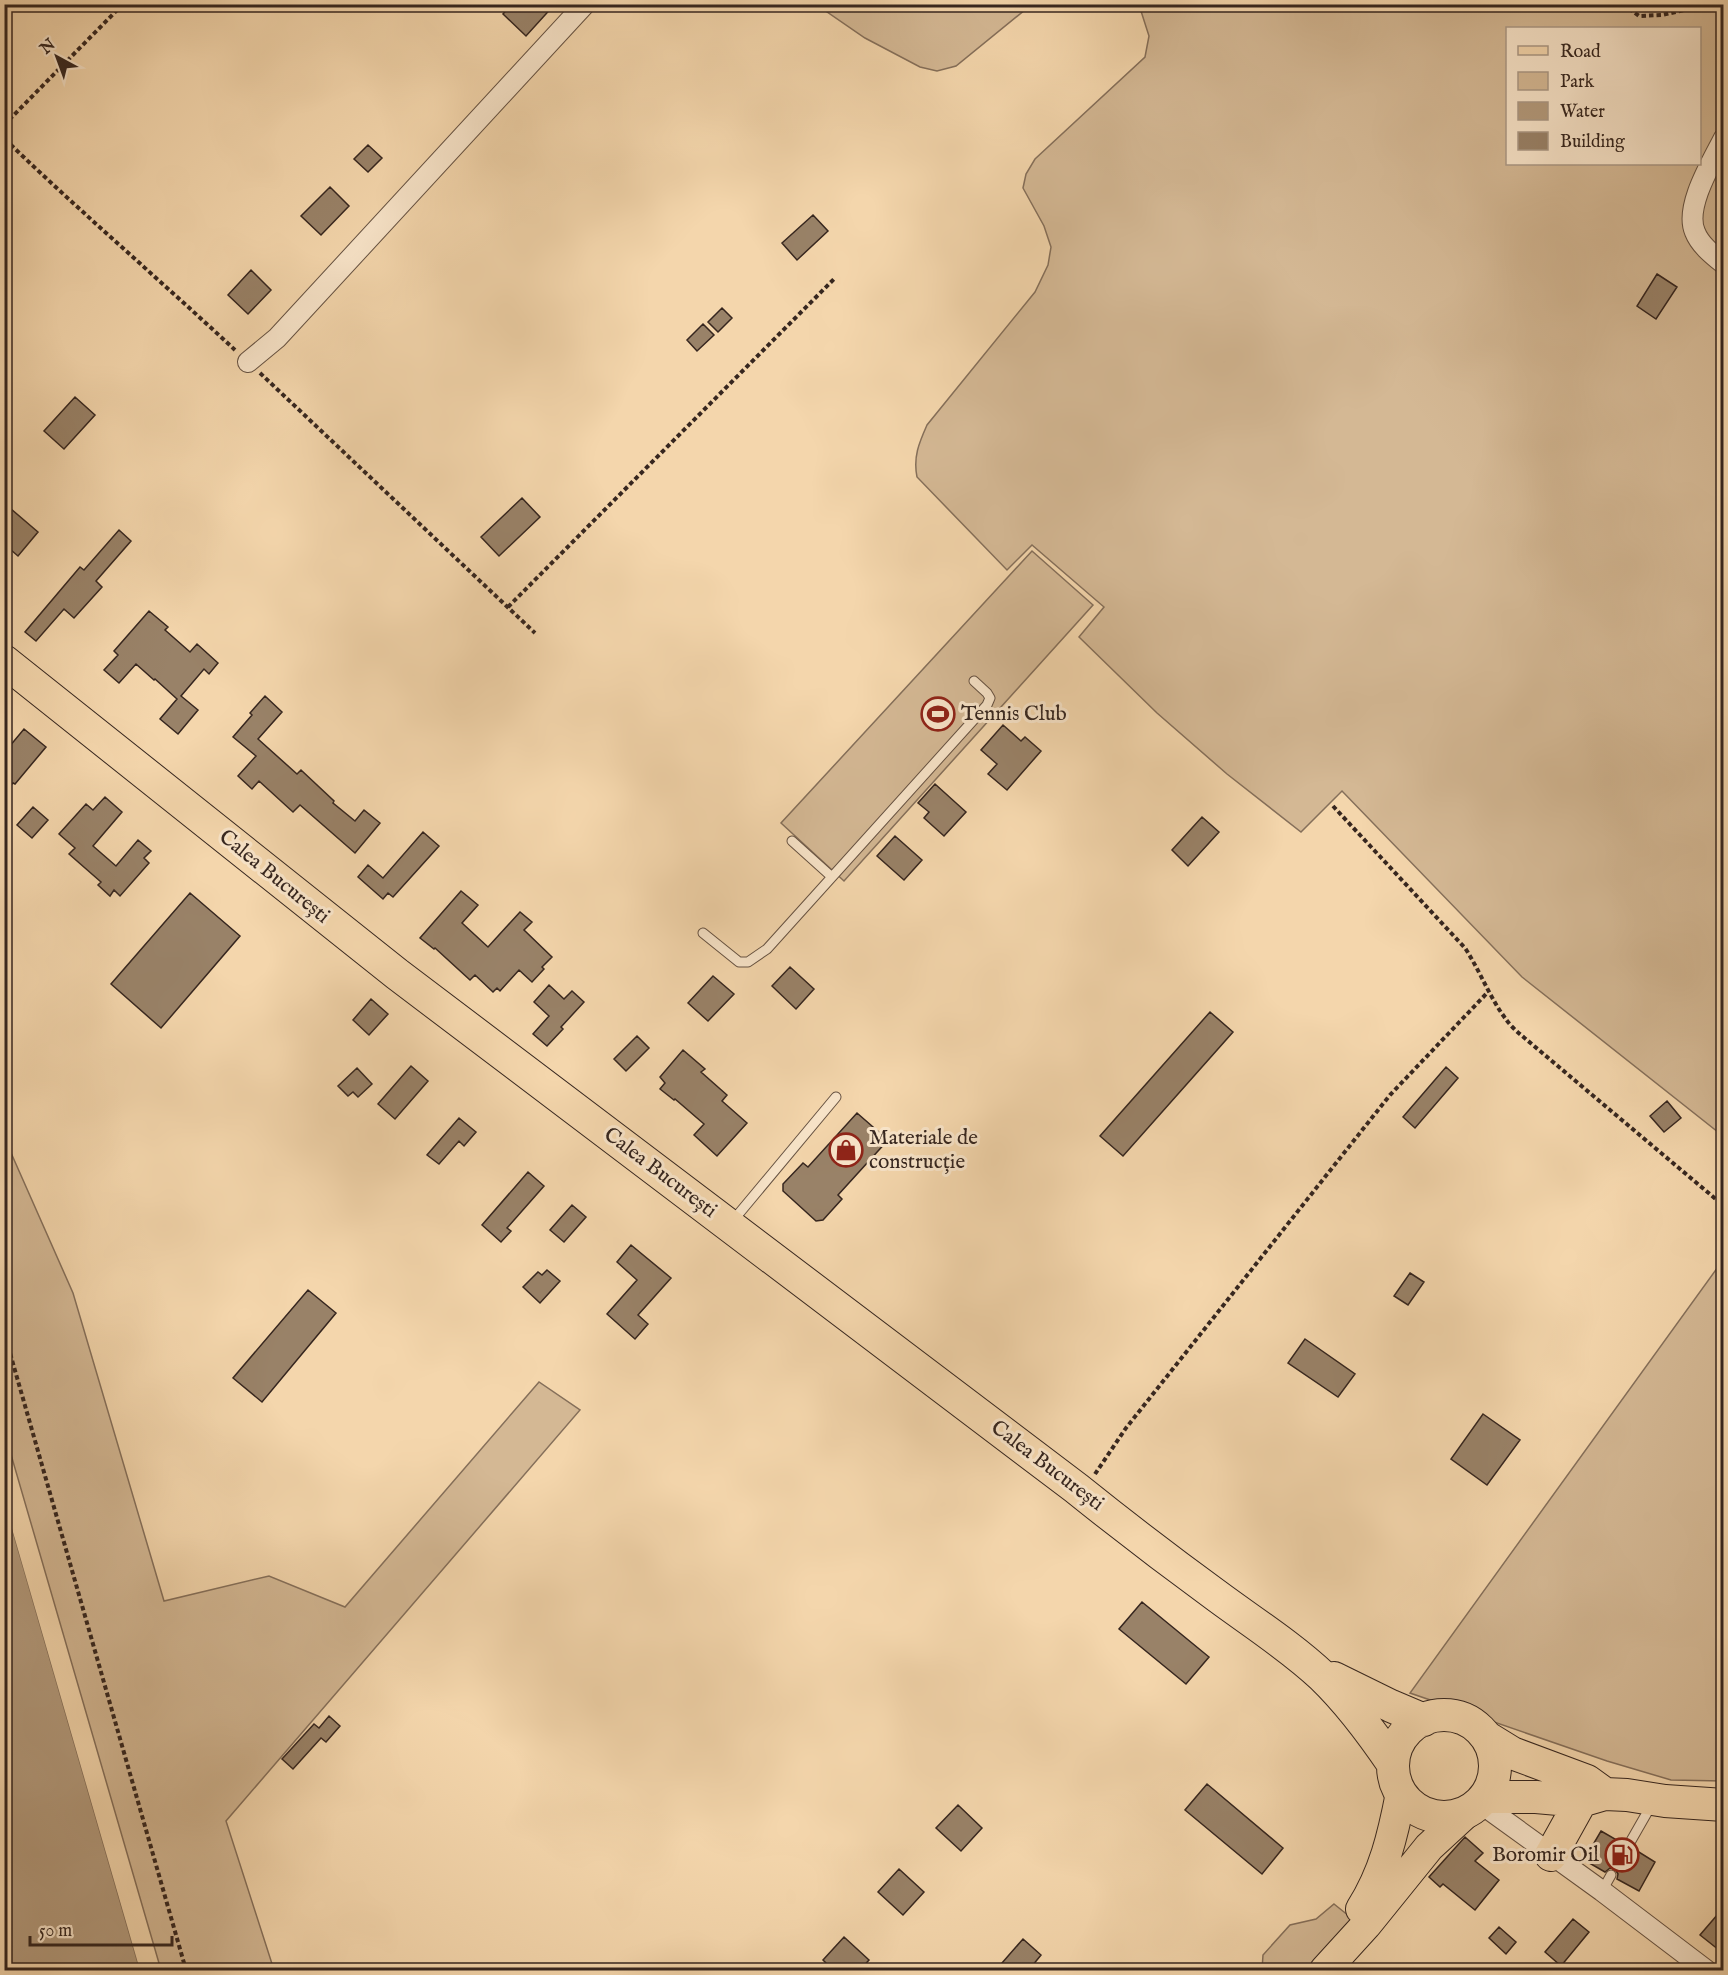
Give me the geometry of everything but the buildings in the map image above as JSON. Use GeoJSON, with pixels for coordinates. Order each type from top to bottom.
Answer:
{"type":"FeatureCollection","features":[{"type":"Feature","properties":{"kind":"highway","name":"Calea București"},"geometry":{"type":"LineString","coordinates":[[4,661],[397,974],[729,1224],[1174,1565],[1272,1635],[1321,1676],[1362,1721],[1411,1805],[1423,1813],[1438,1817],[1453,1817],[1477,1804],[1536,1797],[1593,1798],[1627,1795],[1724,1805]]}},
{"type":"Feature","properties":{"kind":"highway","name":"Calea București"},"geometry":{"type":"LineString","coordinates":[[1321,1676],[1333,1677],[1391,1707],[1424,1720],[1438,1716],[1452,1716],[1465,1720],[1477,1727],[1486,1737],[1512,1753],[1587,1781],[1593,1798]]}},
{"type":"Feature","properties":{"kind":"highway"},"geometry":{"type":"LineString","coordinates":[[1397,1779],[1396,1749],[1412,1727],[1424,1720]]}},
{"type":"Feature","properties":{"kind":"highway"},"geometry":{"type":"LineString","coordinates":[[1477,1804],[1489,1791],[1494,1777],[1495,1763],[1486,1737]]}},
{"type":"Feature","properties":{"kind":"highway"},"geometry":{"type":"LineString","coordinates":[[1551,1855],[1593,1798]]}},
{"type":"Feature","properties":{"kind":"main road"},"geometry":{"type":"LineString","coordinates":[[1332,1961],[1384,1865],[1392,1841],[1397,1779]]}},
{"type":"Feature","properties":{"kind":"main road"},"geometry":{"type":"LineString","coordinates":[[1332,1961],[1366,1925],[1429,1847],[1477,1804]]}},
{"type":"Feature","properties":{"kind":"street"},"geometry":{"type":"LineString","coordinates":[[248,362],[277,338],[585,4]]}},
{"type":"Feature","properties":{"kind":"street"},"geometry":{"type":"LineString","coordinates":[[1724,138],[1703,182],[1692,214],[1695,232],[1708,250],[1724,264]]}},
{"type":"Feature","properties":{"kind":"street"},"geometry":{"type":"LineString","coordinates":[[1477,1804],[1551,1855],[1606,1883],[1707,1971]]}},
{"type":"Feature","properties":{"kind":"lane"},"geometry":{"type":"LineString","coordinates":[[703,933],[740,962],[748,962],[767,949],[987,705],[990,698],[974,681]]}},
{"type":"Feature","properties":{"kind":"lane"},"geometry":{"type":"LineString","coordinates":[[792,841],[832,878]]}},
{"type":"Feature","properties":{"kind":"lane"},"geometry":{"type":"LineString","coordinates":[[729,1224],[836,1096]]}},
{"type":"Feature","properties":{"kind":"lane"},"geometry":{"type":"LineString","coordinates":[[1628,1846],[1655,1799]]}},
{"type":"Feature","properties":{"kind":"path"},"geometry":{"type":"LineString","coordinates":[[4,125],[123,4]]}},
{"type":"Feature","properties":{"kind":"path"},"geometry":{"type":"LineString","coordinates":[[1623,4],[1639,16],[1662,15],[1712,4]]}},
{"type":"Feature","properties":{"kind":"path"},"geometry":{"type":"LineString","coordinates":[[4,141],[149,269],[536,633]]}},
{"type":"Feature","properties":{"kind":"path"},"geometry":{"type":"LineString","coordinates":[[508,607],[835,278]]}},
{"type":"Feature","properties":{"kind":"path"},"geometry":{"type":"LineString","coordinates":[[1333,806],[1466,948],[1478,967],[1488,992],[1505,1019],[1724,1206]]}},
{"type":"Feature","properties":{"kind":"path"},"geometry":{"type":"LineString","coordinates":[[1085,1495],[1094,1475],[1126,1428],[1382,1105],[1488,992]]}},
{"type":"Feature","properties":{"kind":"path"},"geometry":{"type":"LineString","coordinates":[[4,1332],[186,1971]]}},
{"type":"Feature","properties":{"kind":"green space"},"geometry":{"type":"Polygon","coordinates":[[[817,5],[1031,5],[956,66],[937,71],[920,67],[865,38],[817,5]]]}},
{"type":"Feature","properties":{"kind":"green space"},"geometry":{"type":"Polygon","coordinates":[[[1137,5],[1723,5],[1723,1136],[1522,977],[1342,791],[1301,832],[1227,774],[1157,713],[1079,637],[1104,607],[1032,545],[1007,570],[917,477],[916,457],[927,425],[1035,292],[1048,265],[1051,247],[1044,226],[1023,188],[1026,174],[1035,159],[1145,57],[1149,36],[1137,5]]]}},
{"type":"Feature","properties":{"kind":"green space","name":"Tennis Club"},"geometry":{"type":"Polygon","coordinates":[[[1032,551],[1093,605],[844,881],[781,823],[1032,551]]]}},
{"type":"Feature","properties":{"kind":"green space"},"geometry":{"type":"Polygon","coordinates":[[[4,1137],[73,1293],[164,1601],[269,1576],[345,1607],[539,1382],[580,1410],[226,1821],[274,1970],[161,1970],[5,1434],[4,1137]]]}},
{"type":"Feature","properties":{"kind":"green space"},"geometry":{"type":"Polygon","coordinates":[[[1723,1260],[1723,1781],[1671,1780],[1607,1761],[1410,1693],[1723,1260]]]}},
{"type":"Feature","properties":{"kind":"green space"},"geometry":{"type":"Polygon","coordinates":[[[1334,1904],[1369,1932],[1338,1970],[1262,1970],[1263,1955],[1290,1925],[1316,1919],[1334,1904]]]}},
{"type":"Feature","properties":{"kind":"water"},"geometry":{"type":"Polygon","coordinates":[[[5,1504],[140,1970],[5,1970],[5,1504]]]}},
{"type":"Feature","properties":{"kind":"pier"},"geometry":{"type":"Polygon","coordinates":[[[4,1501],[7,1503],[143,1970],[140,1970],[4,1501]]]}},
{"type":"Feature","properties":{"kind":"place","name":"Tennis Club"},"geometry":{"type":"Point","coordinates":[938,714]}},
{"type":"Feature","properties":{"kind":"place","name":"Materiale de construcție"},"geometry":{"type":"Point","coordinates":[846,1150]}},
{"type":"Feature","properties":{"kind":"place","name":"Boromir Oil"},"geometry":{"type":"Point","coordinates":[1622,1855]}}]}
